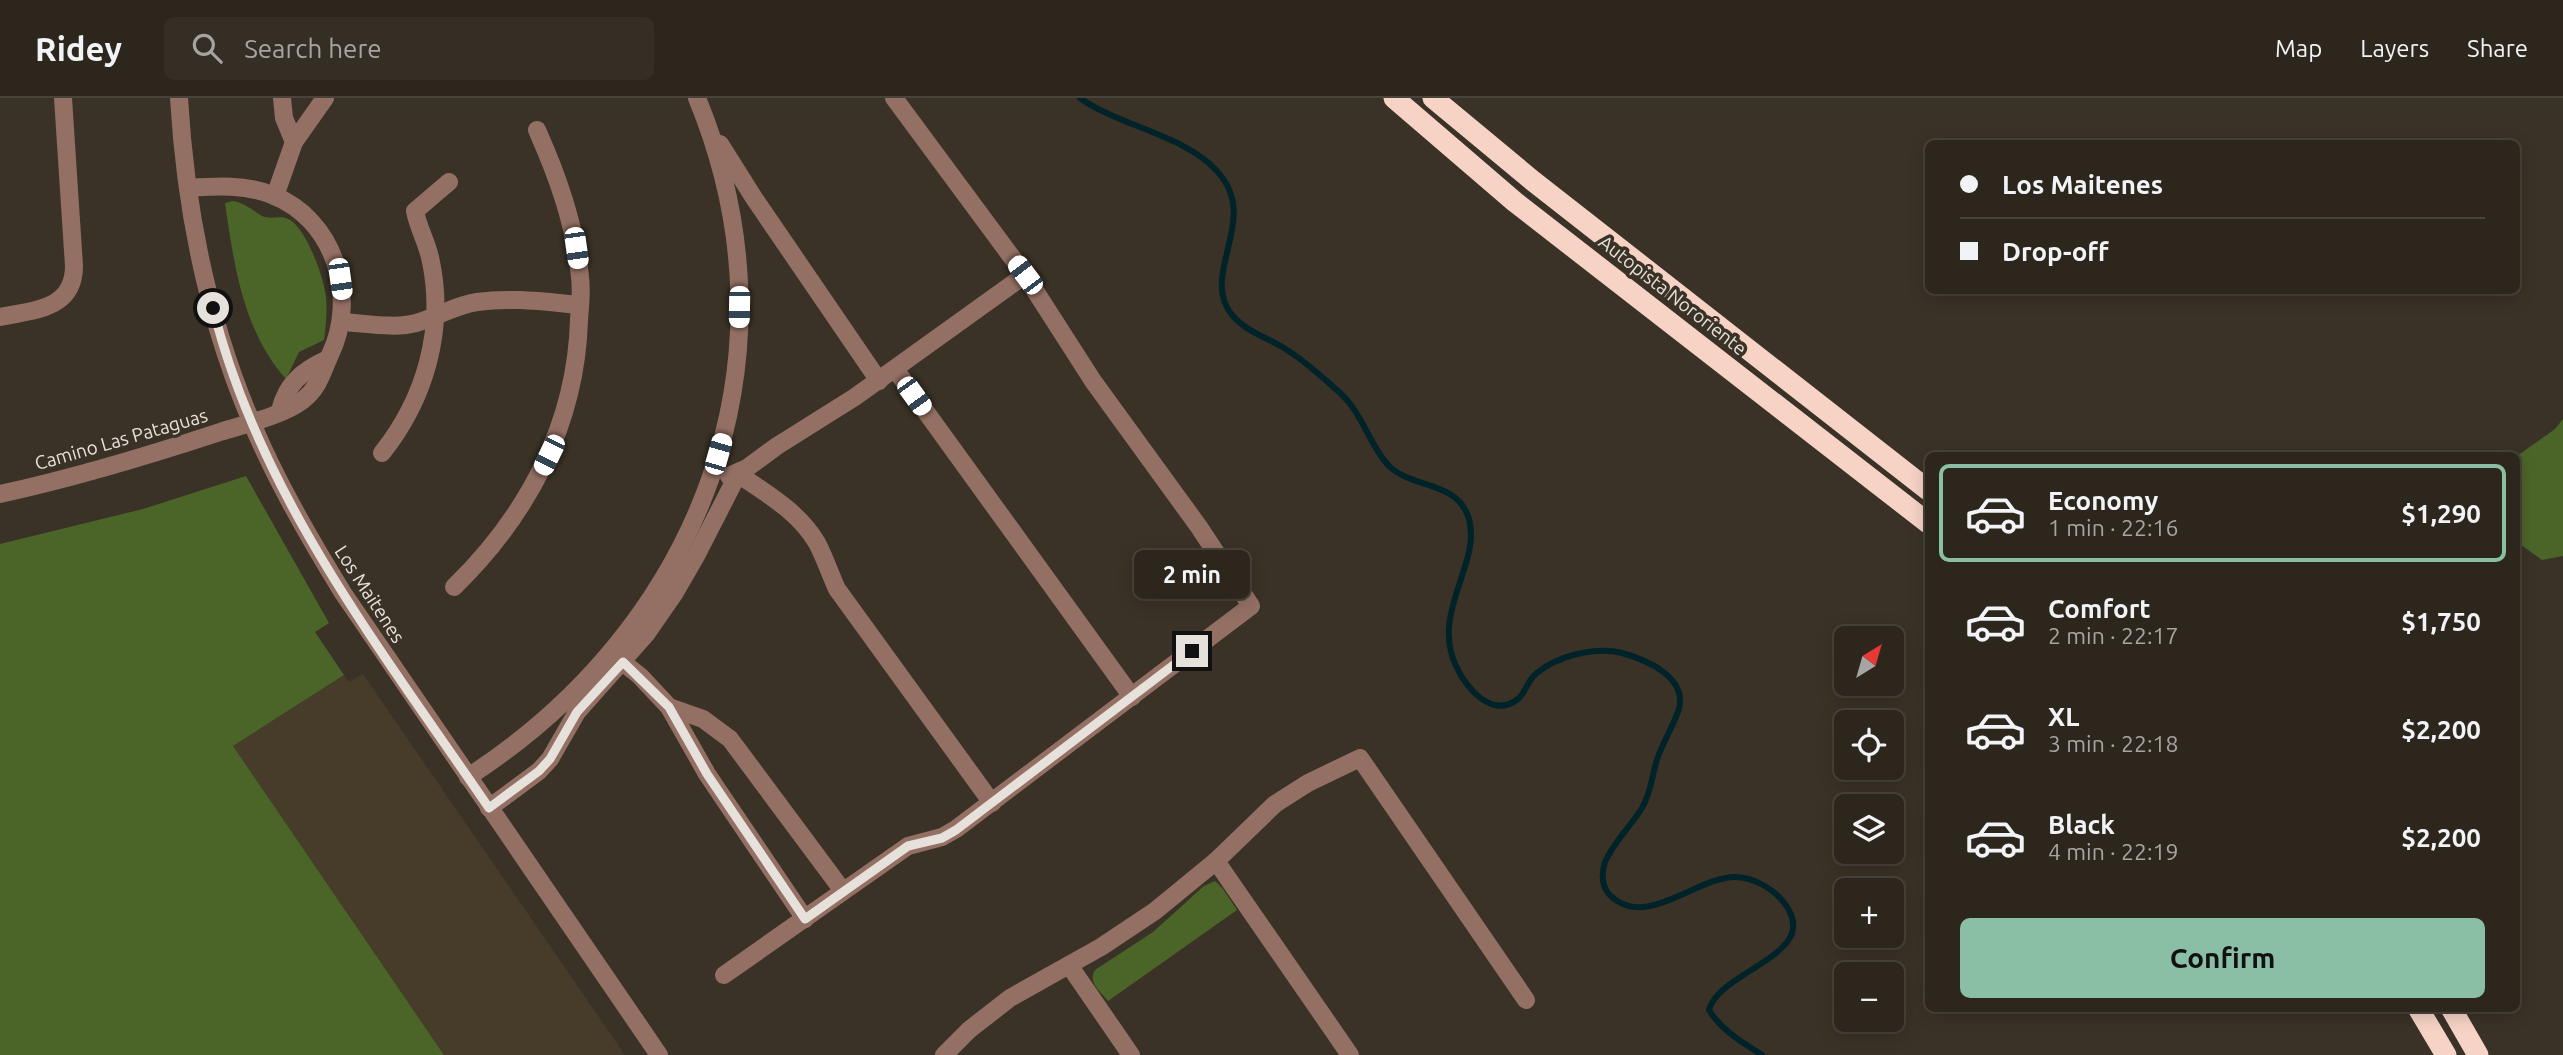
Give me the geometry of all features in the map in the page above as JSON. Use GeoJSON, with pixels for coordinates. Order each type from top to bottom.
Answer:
{"type":"FeatureCollection","features":[{"type":"Feature","properties":{"kind":"highway","name":"Autopista Nororiente"},"geometry":{"type":"LineString","coordinates":[[1394,98],[1515,202],[1925,521]]}},
{"type":"Feature","properties":{"kind":"highway","name":"Autopista Nororiente"},"geometry":{"type":"LineString","coordinates":[[1433,98],[1533,181],[1925,488]]}},
{"type":"Feature","properties":{"kind":"highway"},"geometry":{"type":"LineString","coordinates":[[2420,1012],[2446,1055]]}},
{"type":"Feature","properties":{"kind":"highway"},"geometry":{"type":"LineString","coordinates":[[2453,1012],[2478,1055]]}},
{"type":"Feature","properties":{"kind":"street"},"geometry":{"type":"LineString","coordinates":[[0,317],[45,308],[56,303],[73,280],[63,98]]}},
{"type":"Feature","properties":{"kind":"street","name":"Los Maitenes"},"geometry":{"type":"LineString","coordinates":[[179,98],[183,155],[196,237],[217,326],[262,448],[320,555],[659,1055]]}},
{"type":"Feature","properties":{"kind":"street"},"geometry":{"type":"LineString","coordinates":[[282,98],[284,118],[294,142]]}},
{"type":"Feature","properties":{"kind":"street"},"geometry":{"type":"LineString","coordinates":[[275,196],[294,142],[325,98]]}},
{"type":"Feature","properties":{"kind":"street"},"geometry":{"type":"LineString","coordinates":[[468,777],[535,729],[617,658],[635,624],[666,577],[712,478],[731,400],[738,338],[739,289],[729,200],[697,98]]}},
{"type":"Feature","properties":{"kind":"street"},"geometry":{"type":"LineString","coordinates":[[724,975],[908,846],[942,838],[992,803],[1251,606],[1199,527],[1093,381],[1025,275],[894,98]]}},
{"type":"Feature","properties":{"kind":"street"},"geometry":{"type":"LineString","coordinates":[[707,123],[754,198],[879,381]]}},
{"type":"Feature","properties":{"kind":"street"},"geometry":{"type":"LineString","coordinates":[[454,587],[477,565],[509,525],[535,484],[549,455],[569,396],[579,336],[581,280],[570,219],[537,130]]}},
{"type":"Feature","properties":{"kind":"street"},"geometry":{"type":"LineString","coordinates":[[382,453],[402,425],[415,399],[428,364],[436,314],[431,260],[415,211],[449,182]]}},
{"type":"Feature","properties":{"kind":"street"},"geometry":{"type":"LineString","coordinates":[[188,188],[237,187],[275,196],[290,204],[309,220],[332,252],[337,265],[342,294],[341,322],[406,325],[418,323],[450,308],[478,301],[526,300],[580,305]]}},
{"type":"Feature","properties":{"kind":"street"},"geometry":{"type":"LineString","coordinates":[[729,200],[743,193],[754,198]]}},
{"type":"Feature","properties":{"kind":"street"},"geometry":{"type":"LineString","coordinates":[[712,478],[738,474],[879,381],[1025,275]]}},
{"type":"Feature","properties":{"kind":"street","name":"Camino Las Pataguas"},"geometry":{"type":"LineString","coordinates":[[0,494],[161,452],[279,411],[285,393],[296,378],[328,359],[341,322]]}},
{"type":"Feature","properties":{"kind":"street"},"geometry":{"type":"LineString","coordinates":[[895,369],[1132,697]]}},
{"type":"Feature","properties":{"kind":"street"},"geometry":{"type":"LineString","coordinates":[[489,808],[539,771],[550,759],[573,718],[617,658],[674,594],[738,474]]}},
{"type":"Feature","properties":{"kind":"street"},"geometry":{"type":"LineString","coordinates":[[738,474],[791,512],[808,531],[826,562],[837,589],[992,803]]}},
{"type":"Feature","properties":{"kind":"street"},"geometry":{"type":"LineString","coordinates":[[617,658],[669,707],[707,774],[805,919]]}},
{"type":"Feature","properties":{"kind":"street"},"geometry":{"type":"LineString","coordinates":[[669,707],[704,719],[730,739],[843,891]]}},
{"type":"Feature","properties":{"kind":"street"},"geometry":{"type":"LineString","coordinates":[[944,1055],[969,1030],[1010,998],[1131,928],[1216,861],[1261,816],[1283,799],[1333,769],[1360,758],[1526,1000]]}},
{"type":"Feature","properties":{"kind":"street"},"geometry":{"type":"LineString","coordinates":[[1216,861],[1350,1055]]}},
{"type":"Feature","properties":{"kind":"street"},"geometry":{"type":"LineString","coordinates":[[1069,965],[1131,1055]]}},
{"type":"Feature","properties":{"kind":"shaded area"},"geometry":{"type":"Polygon","coordinates":[[[363,674],[625,1055],[444,1055],[233,746],[344,675],[349,682],[363,674]]]}},
{"type":"Feature","properties":{"kind":"green space"},"geometry":{"type":"Polygon","coordinates":[[[233,201],[262,216],[285,218],[294,223],[312,251],[320,273],[326,303],[324,340],[299,352],[286,379],[260,340],[243,296],[225,203],[233,201]]]}},
{"type":"Feature","properties":{"kind":"green space"},"geometry":{"type":"Polygon","coordinates":[[[2563,419],[2563,556],[2542,560],[2520,544],[2520,454],[2555,429],[2563,419]]]}},
{"type":"Feature","properties":{"kind":"green space"},"geometry":{"type":"Polygon","coordinates":[[[246,476],[329,623],[315,632],[344,675],[233,746],[444,1055],[0,1055],[0,544],[143,509],[246,476]]]}},
{"type":"Feature","properties":{"kind":"green space"},"geometry":{"type":"Polygon","coordinates":[[[1215,881],[1237,910],[1108,1001],[1094,983],[1095,970],[1153,932],[1204,886],[1215,881]]]}},
{"type":"Feature","properties":{"kind":"waterway"},"geometry":{"type":"LineString","coordinates":[[1080,98],[1113,116],[1187,148],[1216,170],[1229,189],[1234,207],[1222,282],[1223,299],[1232,315],[1251,330],[1300,359],[1338,391],[1354,409],[1388,465],[1408,478],[1443,490],[1462,504],[1468,516],[1471,533],[1469,551],[1449,626],[1450,646],[1456,666],[1467,684],[1481,699],[1499,706],[1508,704],[1518,699],[1534,676],[1545,667],[1566,657],[1589,652],[1622,653],[1653,665],[1671,679],[1680,698],[1679,709],[1659,754],[1645,802],[1609,854],[1604,866],[1603,882],[1608,893],[1622,904],[1638,907],[1654,905],[1720,879],[1736,877],[1757,882],[1781,899],[1793,922],[1791,936],[1765,961],[1730,984],[1717,996],[1709,1010],[1726,1030],[1762,1055]]}},
{"type":"Feature","properties":{"kind":"route"},"geometry":{"type":"LineString","coordinates":[[213,308],[232,370],[262,448],[301,522],[343,593],[489,808],[539,771],[550,759],[577,712],[623,662],[669,707],[707,774],[805,919],[908,846],[942,838],[956,830],[1192,651]]}}]}
